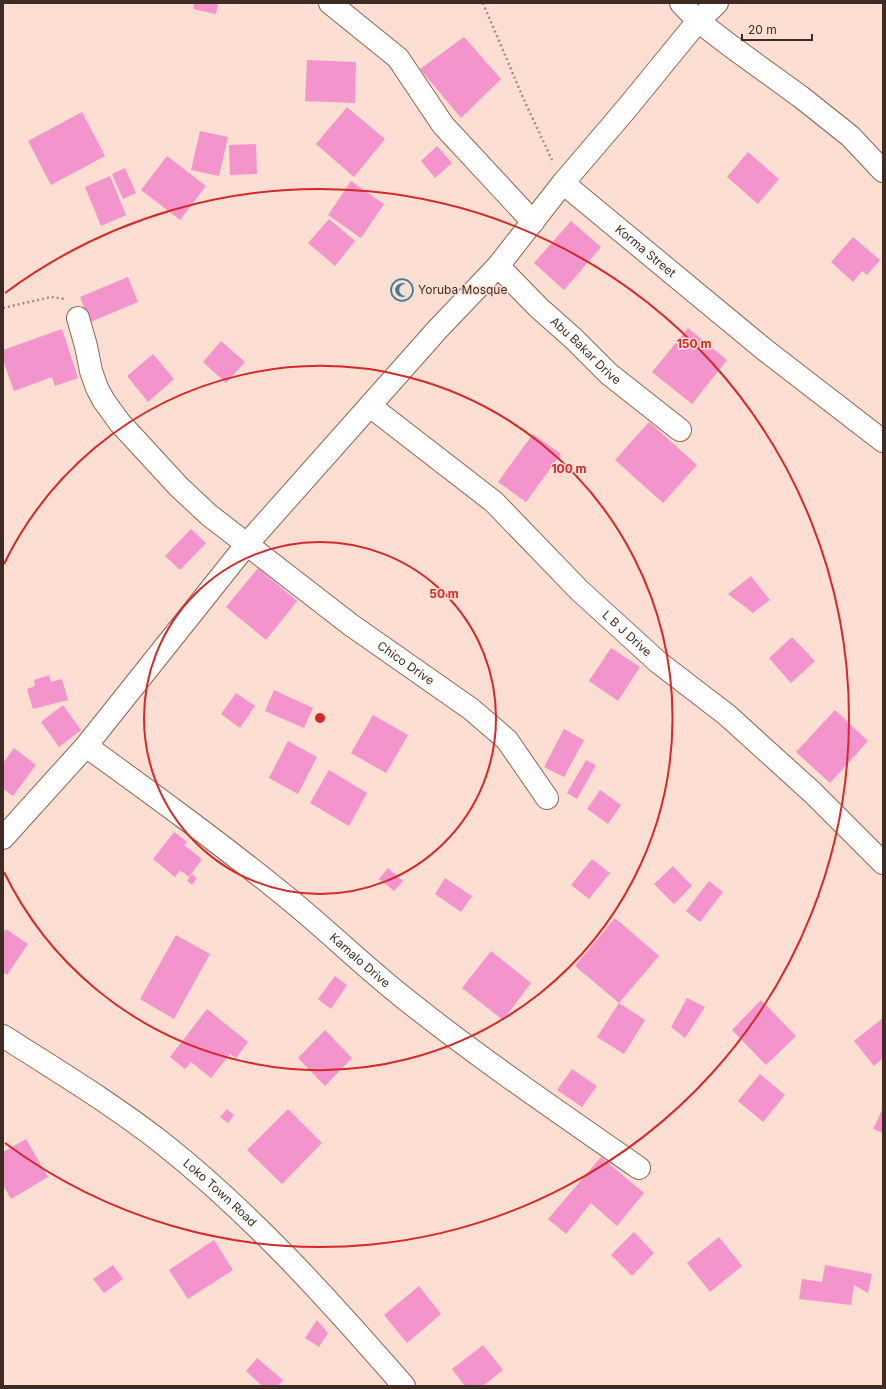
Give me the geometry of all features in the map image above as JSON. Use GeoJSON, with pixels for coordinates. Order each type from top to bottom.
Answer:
{"type":"FeatureCollection","features":[{"type":"Feature","properties":{"kind":"street"},"geometry":{"type":"LineString","coordinates":[[330,3],[398,58],[444,125],[533,222]]}},
{"type":"Feature","properties":{"kind":"street"},"geometry":{"type":"LineString","coordinates":[[681,3],[698,21],[732,48],[801,97],[850,136],[883,171]]}},
{"type":"Feature","properties":{"kind":"street"},"geometry":{"type":"LineString","coordinates":[[3,838],[86,746],[247,544],[437,330],[498,266],[563,183],[628,108],[698,21],[716,3]]}},
{"type":"Feature","properties":{"kind":"street","name":"Korma Street"},"geometry":{"type":"LineString","coordinates":[[563,183],[765,350],[883,441]]}},
{"type":"Feature","properties":{"kind":"street","name":"Abu Bakar Drive"},"geometry":{"type":"LineString","coordinates":[[498,266],[534,303],[574,339],[609,374],[680,430]]}},
{"type":"Feature","properties":{"kind":"street","name":"Chico Drive"},"geometry":{"type":"LineString","coordinates":[[78,318],[91,371],[97,388],[104,401],[120,422],[179,487],[209,515],[351,625],[471,709],[507,740],[547,798]]}},
{"type":"Feature","properties":{"kind":"street","name":"L B J Drive"},"geometry":{"type":"LineString","coordinates":[[370,406],[494,502],[579,590],[658,662],[727,715],[813,793],[883,863]]}},
{"type":"Feature","properties":{"kind":"street","name":"Kamalo Drive"},"geometry":{"type":"LineString","coordinates":[[86,746],[191,823],[280,892],[403,997],[434,1021],[639,1168]]}},
{"type":"Feature","properties":{"kind":"street","name":"Loko Town Road"},"geometry":{"type":"LineString","coordinates":[[3,1036],[90,1092],[160,1142],[218,1190],[274,1244],[336,1309],[404,1386]]}},
{"type":"Feature","properties":{"kind":"path"},"geometry":{"type":"LineString","coordinates":[[483,3],[524,100],[563,183]]}},
{"type":"Feature","properties":{"kind":"path"},"geometry":{"type":"LineString","coordinates":[[3,308],[51,297],[65,300],[78,318]]}},
{"type":"Feature","properties":{"kind":"building"},"geometry":{"type":"Polygon","coordinates":[[[194,3],[218,3],[216,14],[193,9],[194,3]]]}},
{"type":"Feature","properties":{"kind":"building"},"geometry":{"type":"Polygon","coordinates":[[[464,37],[501,79],[461,118],[420,69],[464,37]]]}},
{"type":"Feature","properties":{"kind":"building"},"geometry":{"type":"Polygon","coordinates":[[[307,60],[356,62],[355,103],[305,101],[307,60]]]}},
{"type":"Feature","properties":{"kind":"building"},"geometry":{"type":"Polygon","coordinates":[[[347,107],[385,139],[354,177],[316,144],[347,107]]]}},
{"type":"Feature","properties":{"kind":"building"},"geometry":{"type":"Polygon","coordinates":[[[82,112],[105,156],[51,185],[28,141],[82,112]]]}},
{"type":"Feature","properties":{"kind":"building"},"geometry":{"type":"Polygon","coordinates":[[[200,131],[228,137],[219,176],[191,170],[200,131]]]}},
{"type":"Feature","properties":{"kind":"building"},"geometry":{"type":"Polygon","coordinates":[[[256,144],[257,174],[230,175],[229,145],[256,144]]]}},
{"type":"Feature","properties":{"kind":"building"},"geometry":{"type":"Polygon","coordinates":[[[437,146],[452,163],[435,178],[421,161],[437,146]]]}},
{"type":"Feature","properties":{"kind":"building"},"geometry":{"type":"Polygon","coordinates":[[[748,152],[779,179],[758,204],[727,177],[748,152]]]}},
{"type":"Feature","properties":{"kind":"building"},"geometry":{"type":"Polygon","coordinates":[[[167,156],[206,186],[180,220],[141,190],[167,156]]]}},
{"type":"Feature","properties":{"kind":"building"},"geometry":{"type":"Polygon","coordinates":[[[125,168],[136,193],[123,199],[112,174],[125,168]]]}},
{"type":"Feature","properties":{"kind":"building"},"geometry":{"type":"Polygon","coordinates":[[[110,176],[126,215],[101,226],[85,187],[110,176]]]}},
{"type":"Feature","properties":{"kind":"building"},"geometry":{"type":"Polygon","coordinates":[[[351,181],[384,204],[361,238],[328,215],[351,181]]]}},
{"type":"Feature","properties":{"kind":"building"},"geometry":{"type":"Polygon","coordinates":[[[329,219],[355,241],[335,266],[308,243],[329,219]]]}},
{"type":"Feature","properties":{"kind":"building"},"geometry":{"type":"Polygon","coordinates":[[[571,221],[601,247],[564,290],[534,263],[571,221]]]}},
{"type":"Feature","properties":{"kind":"building"},"geometry":{"type":"Polygon","coordinates":[[[853,237],[880,260],[867,275],[862,271],[853,282],[831,262],[853,237]]]}},
{"type":"Feature","properties":{"kind":"building"},"geometry":{"type":"Polygon","coordinates":[[[128,277],[138,302],[90,322],[80,297],[128,277]]]}},
{"type":"Feature","properties":{"kind":"building"},"geometry":{"type":"Polygon","coordinates":[[[688,328],[727,360],[692,404],[652,372],[688,328]]]}},
{"type":"Feature","properties":{"kind":"building"},"geometry":{"type":"Polygon","coordinates":[[[62,329],[78,378],[55,386],[52,377],[14,391],[3,360],[3,350],[62,329]]]}},
{"type":"Feature","properties":{"kind":"building"},"geometry":{"type":"Polygon","coordinates":[[[221,341],[245,362],[226,383],[203,362],[221,341]]]}},
{"type":"Feature","properties":{"kind":"building"},"geometry":{"type":"Polygon","coordinates":[[[153,354],[174,379],[148,402],[127,376],[153,354]]]}},
{"type":"Feature","properties":{"kind":"building"},"geometry":{"type":"Polygon","coordinates":[[[649,422],[697,465],[663,503],[615,460],[649,422]]]}},
{"type":"Feature","properties":{"kind":"building"},"geometry":{"type":"Polygon","coordinates":[[[533,434],[561,454],[526,502],[498,482],[533,434]]]}},
{"type":"Feature","properties":{"kind":"building"},"geometry":{"type":"Polygon","coordinates":[[[191,529],[206,543],[180,570],[165,556],[191,529]]]}},
{"type":"Feature","properties":{"kind":"building"},"geometry":{"type":"Polygon","coordinates":[[[258,568],[297,601],[266,640],[226,607],[258,568]]]}},
{"type":"Feature","properties":{"kind":"building"},"geometry":{"type":"Polygon","coordinates":[[[751,576],[770,600],[753,613],[728,594],[751,576]]]}},
{"type":"Feature","properties":{"kind":"building"},"geometry":{"type":"Polygon","coordinates":[[[792,637],[815,661],[791,683],[769,658],[792,637]]]}},
{"type":"Feature","properties":{"kind":"building"},"geometry":{"type":"Polygon","coordinates":[[[611,648],[640,667],[618,701],[589,681],[611,648]]]}},
{"type":"Feature","properties":{"kind":"building"},"geometry":{"type":"Polygon","coordinates":[[[49,675],[51,682],[62,679],[68,700],[33,709],[27,689],[35,686],[34,680],[49,675]]]}},
{"type":"Feature","properties":{"kind":"building"},"geometry":{"type":"Polygon","coordinates":[[[274,690],[313,708],[304,728],[265,711],[274,690]]]}},
{"type":"Feature","properties":{"kind":"building"},"geometry":{"type":"Polygon","coordinates":[[[236,693],[255,706],[240,728],[221,714],[236,693]]]}},
{"type":"Feature","properties":{"kind":"building"},"geometry":{"type":"Polygon","coordinates":[[[63,705],[81,730],[59,747],[41,722],[63,705]]]}},
{"type":"Feature","properties":{"kind":"building"},"geometry":{"type":"Polygon","coordinates":[[[835,710],[868,741],[830,783],[796,752],[835,710]]]}},
{"type":"Feature","properties":{"kind":"building"},"geometry":{"type":"Polygon","coordinates":[[[373,715],[408,735],[386,773],[351,753],[373,715]]]}},
{"type":"Feature","properties":{"kind":"building"},"geometry":{"type":"Polygon","coordinates":[[[564,729],[584,740],[564,777],[544,767],[564,729]]]}},
{"type":"Feature","properties":{"kind":"building"},"geometry":{"type":"Polygon","coordinates":[[[288,741],[317,757],[298,794],[269,778],[288,741]]]}},
{"type":"Feature","properties":{"kind":"building"},"geometry":{"type":"Polygon","coordinates":[[[14,748],[36,765],[13,796],[3,789],[3,763],[14,748]]]}},
{"type":"Feature","properties":{"kind":"building"},"geometry":{"type":"Polygon","coordinates":[[[586,760],[596,765],[577,799],[567,793],[586,760]]]}},
{"type":"Feature","properties":{"kind":"building"},"geometry":{"type":"Polygon","coordinates":[[[329,770],[367,793],[349,826],[310,803],[329,770]]]}},
{"type":"Feature","properties":{"kind":"building"},"geometry":{"type":"Polygon","coordinates":[[[600,790],[621,805],[608,824],[587,809],[600,790]]]}},
{"type":"Feature","properties":{"kind":"building"},"geometry":{"type":"Polygon","coordinates":[[[174,832],[187,842],[184,845],[202,859],[189,877],[180,870],[175,877],[153,859],[174,832]]]}},
{"type":"Feature","properties":{"kind":"building"},"geometry":{"type":"Polygon","coordinates":[[[592,859],[610,873],[589,899],[571,885],[592,859]]]}},
{"type":"Feature","properties":{"kind":"building"},"geometry":{"type":"Polygon","coordinates":[[[673,866],[692,886],[674,904],[654,884],[673,866]]]}},
{"type":"Feature","properties":{"kind":"building"},"geometry":{"type":"Polygon","coordinates":[[[388,868],[403,881],[394,891],[379,879],[388,868]]]}},
{"type":"Feature","properties":{"kind":"building"},"geometry":{"type":"Polygon","coordinates":[[[192,874],[197,878],[192,885],[187,881],[192,874]]]}},
{"type":"Feature","properties":{"kind":"building"},"geometry":{"type":"Polygon","coordinates":[[[445,878],[472,896],[461,912],[435,894],[445,878]]]}},
{"type":"Feature","properties":{"kind":"building"},"geometry":{"type":"Polygon","coordinates":[[[709,881],[723,892],[700,922],[686,911],[709,881]]]}},
{"type":"Feature","properties":{"kind":"building"},"geometry":{"type":"Polygon","coordinates":[[[615,918],[659,956],[619,1003],[575,966],[615,918]]]}},
{"type":"Feature","properties":{"kind":"building"},"geometry":{"type":"Polygon","coordinates":[[[6,929],[28,944],[7,975],[3,972],[3,934],[6,929]]]}},
{"type":"Feature","properties":{"kind":"building"},"geometry":{"type":"Polygon","coordinates":[[[176,935],[210,954],[174,1019],[140,999],[176,935]]]}},
{"type":"Feature","properties":{"kind":"building"},"geometry":{"type":"Polygon","coordinates":[[[491,951],[531,983],[503,1020],[462,988],[491,951]]]}},
{"type":"Feature","properties":{"kind":"building"},"geometry":{"type":"Polygon","coordinates":[[[335,976],[347,985],[331,1009],[318,999],[335,976]]]}},
{"type":"Feature","properties":{"kind":"building"},"geometry":{"type":"Polygon","coordinates":[[[687,998],[705,1007],[685,1038],[671,1027],[687,998]]]}},
{"type":"Feature","properties":{"kind":"building"},"geometry":{"type":"Polygon","coordinates":[[[761,1000],[796,1036],[766,1065],[732,1030],[761,1000]]]}},
{"type":"Feature","properties":{"kind":"building"},"geometry":{"type":"Polygon","coordinates":[[[619,1003],[645,1020],[624,1054],[597,1037],[619,1003]]]}},
{"type":"Feature","properties":{"kind":"building"},"geometry":{"type":"Polygon","coordinates":[[[207,1009],[248,1042],[236,1058],[230,1054],[211,1078],[191,1062],[185,1069],[170,1057],[207,1009]]]}},
{"type":"Feature","properties":{"kind":"building"},"geometry":{"type":"Polygon","coordinates":[[[883,1018],[883,1058],[874,1066],[854,1041],[883,1018]]]}},
{"type":"Feature","properties":{"kind":"building"},"geometry":{"type":"Polygon","coordinates":[[[325,1030],[352,1058],[325,1086],[298,1058],[325,1030]]]}},
{"type":"Feature","properties":{"kind":"building"},"geometry":{"type":"Polygon","coordinates":[[[572,1069],[597,1086],[582,1107],[557,1090],[572,1069]]]}},
{"type":"Feature","properties":{"kind":"building"},"geometry":{"type":"Polygon","coordinates":[[[760,1074],[785,1095],[763,1122],[738,1101],[760,1074]]]}},
{"type":"Feature","properties":{"kind":"building"},"geometry":{"type":"Polygon","coordinates":[[[883,1108],[883,1133],[873,1129],[883,1108]]]}},
{"type":"Feature","properties":{"kind":"building"},"geometry":{"type":"Polygon","coordinates":[[[227,1109],[234,1115],[228,1123],[220,1117],[227,1109]]]}},
{"type":"Feature","properties":{"kind":"building"},"geometry":{"type":"Polygon","coordinates":[[[288,1109],[322,1143],[282,1184],[247,1150],[288,1109]]]}},
{"type":"Feature","properties":{"kind":"building"},"geometry":{"type":"Polygon","coordinates":[[[26,1139],[48,1177],[11,1199],[3,1185],[3,1152],[26,1139]]]}},
{"type":"Feature","properties":{"kind":"building"},"geometry":{"type":"Polygon","coordinates":[[[601,1157],[644,1193],[617,1226],[591,1203],[566,1234],[548,1219],[601,1157]]]}},
{"type":"Feature","properties":{"kind":"building"},"geometry":{"type":"Polygon","coordinates":[[[634,1232],[654,1253],[632,1276],[611,1255],[634,1232]]]}},
{"type":"Feature","properties":{"kind":"building"},"geometry":{"type":"Polygon","coordinates":[[[719,1237],[742,1266],[710,1292],[687,1263],[719,1237]]]}},
{"type":"Feature","properties":{"kind":"building"},"geometry":{"type":"Polygon","coordinates":[[[214,1240],[233,1270],[188,1299],[169,1270],[214,1240]]]}},
{"type":"Feature","properties":{"kind":"building"},"geometry":{"type":"Polygon","coordinates":[[[113,1265],[123,1279],[104,1293],[93,1279],[113,1265]]]}},
{"type":"Feature","properties":{"kind":"building"},"geometry":{"type":"Polygon","coordinates":[[[825,1265],[872,1274],[868,1293],[854,1285],[851,1305],[799,1299],[802,1279],[822,1282],[825,1265]]]}},
{"type":"Feature","properties":{"kind":"building"},"geometry":{"type":"Polygon","coordinates":[[[419,1286],[441,1314],[407,1343],[384,1315],[419,1286]]]}},
{"type":"Feature","properties":{"kind":"building"},"geometry":{"type":"Polygon","coordinates":[[[317,1320],[328,1333],[319,1347],[305,1338],[317,1320]]]}},
{"type":"Feature","properties":{"kind":"building"},"geometry":{"type":"Polygon","coordinates":[[[483,1345],[503,1370],[483,1386],[465,1386],[452,1369],[483,1345]]]}},
{"type":"Feature","properties":{"kind":"building"},"geometry":{"type":"Polygon","coordinates":[[[257,1358],[283,1380],[278,1386],[262,1386],[246,1371],[257,1358]]]}},
{"type":"Feature","properties":{"kind":"place","name":"Yoruba Mosque"},"geometry":{"type":"Point","coordinates":[402,290]}}]}
